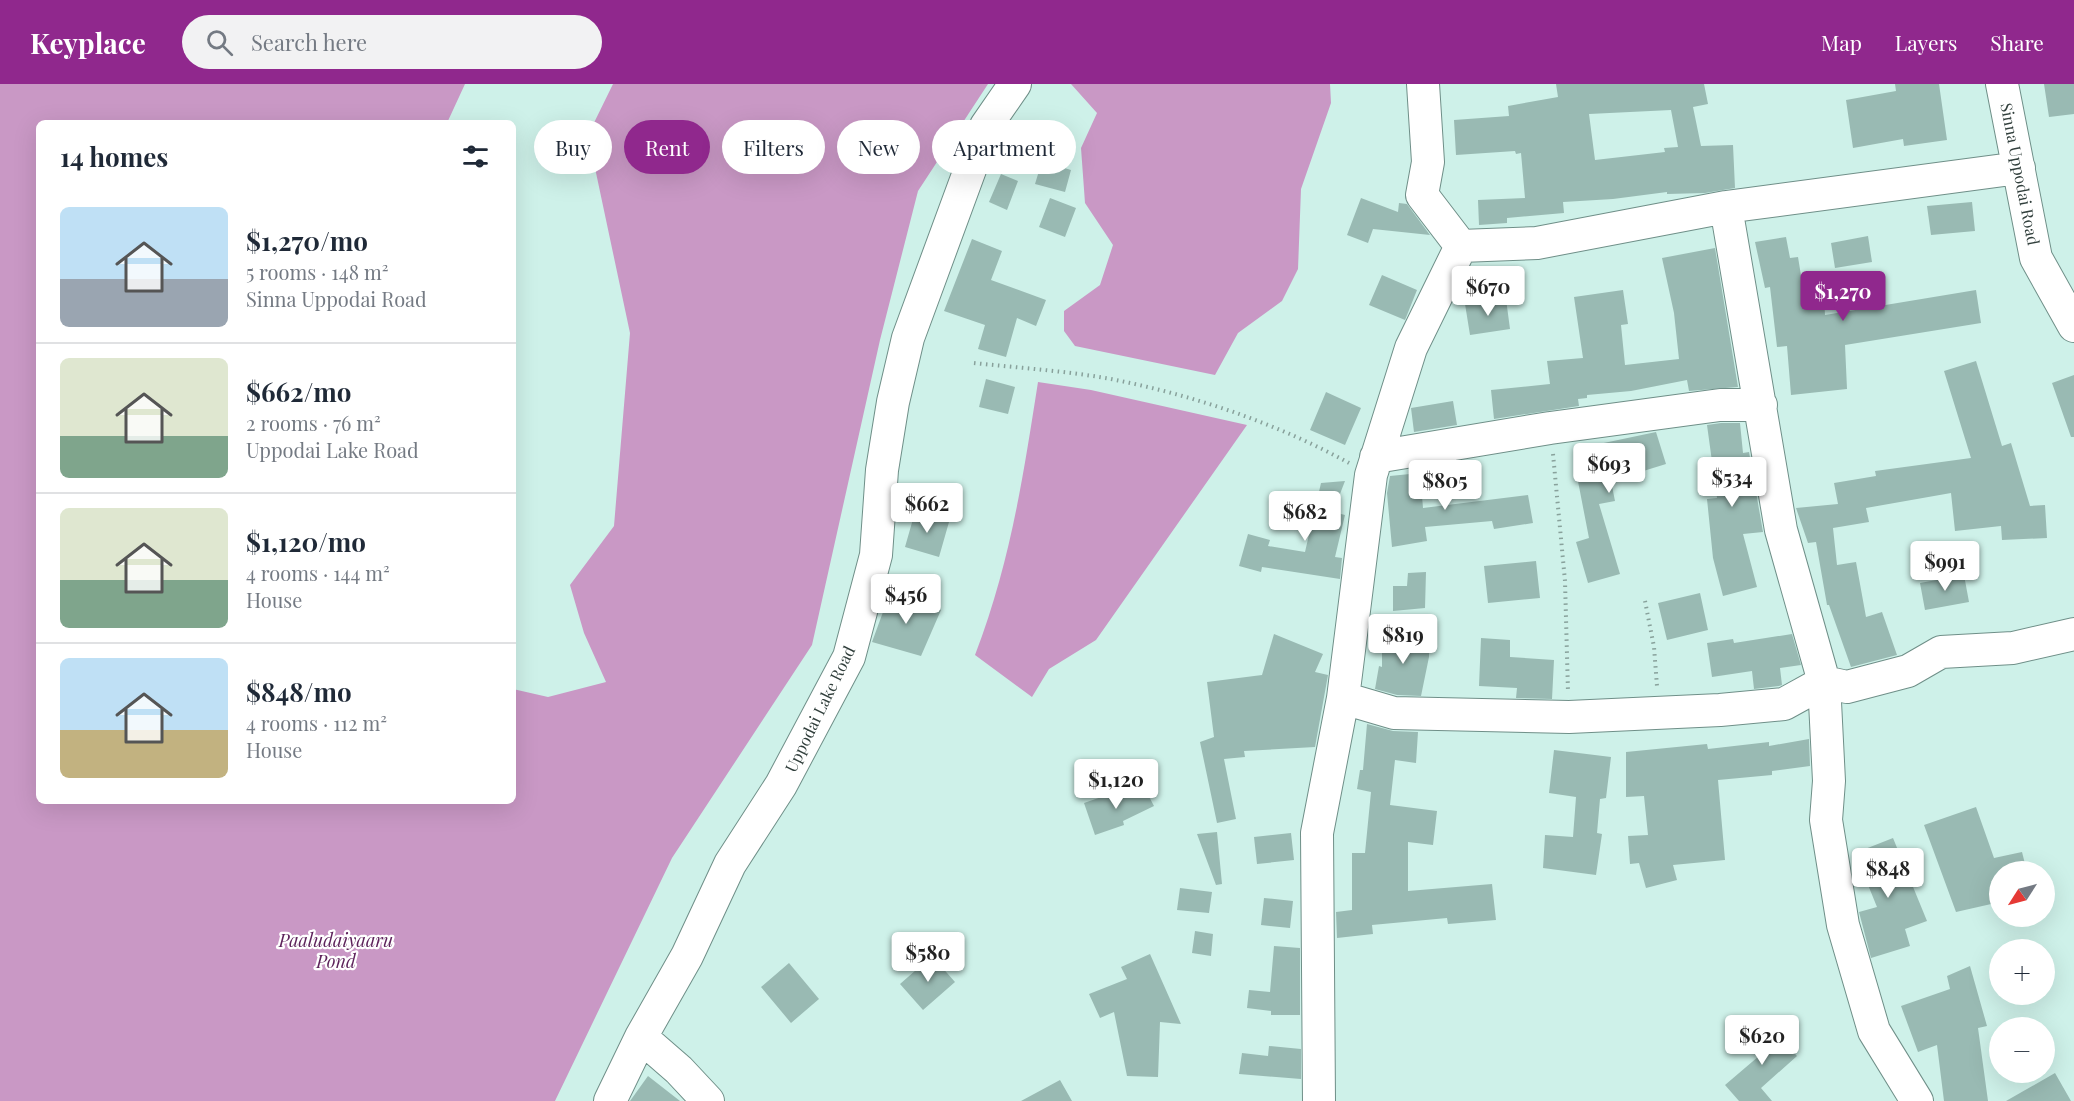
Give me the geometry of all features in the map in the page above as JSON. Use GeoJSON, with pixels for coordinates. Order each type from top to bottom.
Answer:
{"type":"FeatureCollection","features":[{"type":"Feature","properties":{"kind":"street","name":"Uppodai Lake Road"},"geometry":{"type":"LineString","coordinates":[[610,1101],[640,1037],[687,956],[730,864],[781,785],[849,657],[876,555],[882,470],[893,402],[908,338],[986,126],[1015,84]]}},
{"type":"Feature","properties":{"kind":"street"},"geometry":{"type":"LineString","coordinates":[[1423,84],[1428,162],[1422,195],[1461,246]]}},
{"type":"Feature","properties":{"kind":"street","name":"Sinna Uppodai Road"},"geometry":{"type":"LineString","coordinates":[[2002,84],[2036,258],[2074,326]]}},
{"type":"Feature","properties":{"kind":"street"},"geometry":{"type":"LineString","coordinates":[[1461,246],[1538,243],[1726,207],[2019,168]]}},
{"type":"Feature","properties":{"kind":"street"},"geometry":{"type":"LineString","coordinates":[[1726,207],[1761,405],[1780,530],[1824,682],[1829,781],[1826,820],[1843,925],[1874,1031],[1917,1101]]}},
{"type":"Feature","properties":{"kind":"street"},"geometry":{"type":"LineString","coordinates":[[1319,1101],[1317,832],[1343,698],[1374,466],[1411,348],[1461,246]]}},
{"type":"Feature","properties":{"kind":"street"},"geometry":{"type":"LineString","coordinates":[[1374,466],[1550,428],[1720,405],[1761,405]]}},
{"type":"Feature","properties":{"kind":"street"},"geometry":{"type":"LineString","coordinates":[[1343,698],[1394,713],[1569,717],[1659,714],[1784,704],[1824,682],[1847,687],[1908,671],[1941,652],[2013,648],[2074,634]]}},
{"type":"Feature","properties":{"kind":"street"},"geometry":{"type":"LineString","coordinates":[[640,1037],[679,1070],[708,1101]]}},
{"type":"Feature","properties":{"kind":"path"},"geometry":{"type":"LineString","coordinates":[[974,363],[1110,379],[1201,400],[1328,451],[1374,466]]}},
{"type":"Feature","properties":{"kind":"path"},"geometry":{"type":"LineString","coordinates":[[1550,428],[1565,581],[1569,717]]}},
{"type":"Feature","properties":{"kind":"path"},"geometry":{"type":"LineString","coordinates":[[1645,601],[1654,647],[1659,714]]}},
{"type":"Feature","properties":{"kind":"water","name":"Paaludaiyaaru Pond"},"geometry":{"type":"Polygon","coordinates":[[[0,84],[465,84],[448,120],[36,120],[36,804],[516,804],[516,690],[548,697],[606,682],[584,633],[570,585],[614,526],[630,333],[596,174],[612,174],[612,120],[595,120],[613,84],[988,84],[964,120],[932,120],[932,170],[918,191],[880,340],[812,645],[672,858],[555,1101],[0,1101],[0,84]]]}},
{"type":"Feature","properties":{"kind":"water"},"geometry":{"type":"Polygon","coordinates":[[[1071,84],[1330,84],[1331,103],[1301,189],[1298,269],[1282,301],[1238,333],[1215,375],[1075,346],[1064,331],[1064,311],[1100,285],[1113,245],[1085,203],[1081,148],[1097,113],[1071,84]]]}},
{"type":"Feature","properties":{"kind":"water"},"geometry":{"type":"Polygon","coordinates":[[[1038,382],[1091,390],[1247,425],[1096,640],[1049,669],[1032,697],[975,655],[998,587],[1014,520],[1038,382]]]}},
{"type":"Feature","properties":{"kind":"building"},"geometry":{"type":"Polygon","coordinates":[[[1556,84],[1704,84],[1708,104],[1693,107],[1701,146],[1733,145],[1735,188],[1705,193],[1667,194],[1667,192],[1563,202],[1564,213],[1507,218],[1507,223],[1479,225],[1478,200],[1525,198],[1521,153],[1516,154],[1515,151],[1456,155],[1454,120],[1509,116],[1508,106],[1558,97],[1556,84]],[[1671,110],[1589,114],[1595,160],[1665,152],[1664,148],[1678,147],[1671,110]]]}},
{"type":"Feature","properties":{"kind":"building"},"geometry":{"type":"Polygon","coordinates":[[[1895,84],[1939,84],[1947,140],[1904,146],[1903,139],[1853,148],[1846,100],[1896,91],[1895,84]]]}},
{"type":"Feature","properties":{"kind":"building"},"geometry":{"type":"Polygon","coordinates":[[[2044,84],[2074,84],[2074,114],[2049,117],[2044,84]]]}},
{"type":"Feature","properties":{"kind":"building"},"geometry":{"type":"Polygon","coordinates":[[[1001,174],[1018,181],[1007,210],[989,202],[1001,174]]]}},
{"type":"Feature","properties":{"kind":"building"},"geometry":{"type":"Polygon","coordinates":[[[1038,174],[1070,174],[1065,192],[1035,184],[1038,174]]]}},
{"type":"Feature","properties":{"kind":"building"},"geometry":{"type":"Polygon","coordinates":[[[1050,198],[1076,208],[1065,237],[1039,227],[1050,198]]]}},
{"type":"Feature","properties":{"kind":"building"},"geometry":{"type":"Polygon","coordinates":[[[1361,198],[1398,212],[1399,203],[1407,204],[1430,235],[1373,229],[1368,243],[1347,235],[1361,198]]]}},
{"type":"Feature","properties":{"kind":"building"},"geometry":{"type":"Polygon","coordinates":[[[1972,202],[1975,231],[1931,235],[1927,206],[1972,202]]]}},
{"type":"Feature","properties":{"kind":"building"},"geometry":{"type":"Polygon","coordinates":[[[1868,236],[1872,262],[1835,268],[1831,243],[1868,236]]]}},
{"type":"Feature","properties":{"kind":"building"},"geometry":{"type":"Polygon","coordinates":[[[1786,237],[1790,258],[1798,257],[1805,300],[1824,298],[1825,315],[1976,290],[1981,323],[1845,345],[1847,389],[1791,395],[1787,346],[1777,347],[1770,287],[1765,288],[1755,242],[1786,237]]]}},
{"type":"Feature","properties":{"kind":"building"},"geometry":{"type":"Polygon","coordinates":[[[972,239],[1002,251],[991,280],[1046,300],[1036,326],[1017,318],[1006,357],[978,349],[985,325],[944,311],[972,239]]]}},
{"type":"Feature","properties":{"kind":"building"},"geometry":{"type":"Polygon","coordinates":[[[1715,248],[1738,387],[1689,391],[1687,380],[1631,391],[1587,395],[1587,398],[1578,399],[1579,406],[1494,419],[1491,390],[1550,384],[1547,361],[1583,358],[1574,297],[1623,290],[1628,324],[1621,325],[1625,365],[1679,359],[1674,313],[1662,258],[1715,248]]]}},
{"type":"Feature","properties":{"kind":"building"},"geometry":{"type":"Polygon","coordinates":[[[1382,275],[1417,290],[1405,320],[1369,305],[1382,275]]]}},
{"type":"Feature","properties":{"kind":"building"},"geometry":{"type":"Polygon","coordinates":[[[1506,299],[1510,329],[1470,335],[1465,304],[1506,299]]]}},
{"type":"Feature","properties":{"kind":"building"},"geometry":{"type":"Polygon","coordinates":[[[1976,361],[2002,446],[2011,443],[2030,506],[2045,505],[2047,538],[2002,540],[2001,526],[1955,531],[1951,493],[1866,508],[1869,522],[1833,528],[1837,565],[1856,562],[1866,617],[1882,612],[1897,655],[1851,667],[1829,605],[1827,605],[1816,542],[1808,543],[1796,508],[1838,504],[1834,483],[1876,476],[1875,471],[1971,458],[1944,371],[1976,361]]]}},
{"type":"Feature","properties":{"kind":"building"},"geometry":{"type":"Polygon","coordinates":[[[2074,375],[2074,437],[2071,437],[2052,383],[2074,375]]]}},
{"type":"Feature","properties":{"kind":"building"},"geometry":{"type":"Polygon","coordinates":[[[986,379],[1015,387],[1008,414],[979,407],[986,379]]]}},
{"type":"Feature","properties":{"kind":"building"},"geometry":{"type":"Polygon","coordinates":[[[1326,392],[1361,408],[1345,445],[1310,430],[1326,392]]]}},
{"type":"Feature","properties":{"kind":"building"},"geometry":{"type":"Polygon","coordinates":[[[1453,401],[1457,425],[1414,432],[1411,408],[1453,401]]]}},
{"type":"Feature","properties":{"kind":"building"},"geometry":{"type":"Polygon","coordinates":[[[1740,423],[1743,453],[1749,452],[1763,532],[1743,534],[1757,587],[1723,596],[1713,558],[1707,499],[1717,498],[1707,425],[1740,423]]]}},
{"type":"Feature","properties":{"kind":"building"},"geometry":{"type":"Polygon","coordinates":[[[1656,432],[1666,464],[1611,481],[1615,501],[1599,504],[1620,574],[1588,583],[1576,542],[1589,538],[1576,471],[1583,469],[1580,448],[1656,432]]]}},
{"type":"Feature","properties":{"kind":"building"},"geometry":{"type":"Polygon","coordinates":[[[1420,473],[1423,508],[1528,495],[1533,523],[1494,529],[1492,521],[1425,527],[1427,541],[1392,547],[1387,493],[1390,476],[1420,473]]]}},
{"type":"Feature","properties":{"kind":"building"},"geometry":{"type":"Polygon","coordinates":[[[1345,481],[1333,512],[1345,515],[1335,557],[1342,558],[1340,579],[1262,567],[1261,572],[1239,566],[1248,534],[1270,540],[1268,546],[1305,552],[1321,483],[1345,481]]]}},
{"type":"Feature","properties":{"kind":"building"},"geometry":{"type":"Polygon","coordinates":[[[915,512],[949,522],[939,557],[905,547],[915,512]]]}},
{"type":"Feature","properties":{"kind":"building"},"geometry":{"type":"Polygon","coordinates":[[[1536,561],[1540,598],[1488,603],[1484,566],[1536,561]]]}},
{"type":"Feature","properties":{"kind":"building"},"geometry":{"type":"Polygon","coordinates":[[[1426,572],[1425,608],[1393,611],[1393,586],[1407,586],[1408,573],[1426,572]]]}},
{"type":"Feature","properties":{"kind":"building"},"geometry":{"type":"Polygon","coordinates":[[[1964,575],[1969,602],[1925,610],[1920,583],[1964,575]]]}},
{"type":"Feature","properties":{"kind":"building"},"geometry":{"type":"Polygon","coordinates":[[[890,593],[941,610],[921,656],[872,642],[890,593]]]}},
{"type":"Feature","properties":{"kind":"building"},"geometry":{"type":"Polygon","coordinates":[[[1700,593],[1708,630],[1667,640],[1658,603],[1700,593]]]}},
{"type":"Feature","properties":{"kind":"building"},"geometry":{"type":"Polygon","coordinates":[[[1274,634],[1323,654],[1315,672],[1328,675],[1315,747],[1244,751],[1245,757],[1224,759],[1236,819],[1217,823],[1200,742],[1214,737],[1207,682],[1262,675],[1274,634]]]}},
{"type":"Feature","properties":{"kind":"building"},"geometry":{"type":"Polygon","coordinates":[[[1382,634],[1429,636],[1429,657],[1421,696],[1397,695],[1375,689],[1379,666],[1382,667],[1382,634]]]}},
{"type":"Feature","properties":{"kind":"building"},"geometry":{"type":"Polygon","coordinates":[[[1792,634],[1801,665],[1780,668],[1782,685],[1754,689],[1752,671],[1712,677],[1707,643],[1733,639],[1734,643],[1792,634]]]}},
{"type":"Feature","properties":{"kind":"building"},"geometry":{"type":"Polygon","coordinates":[[[1481,638],[1510,640],[1510,657],[1554,660],[1552,699],[1516,698],[1517,688],[1479,686],[1481,638]]]}},
{"type":"Feature","properties":{"kind":"building"},"geometry":{"type":"Polygon","coordinates":[[[1367,724],[1393,731],[1418,732],[1416,763],[1395,760],[1390,805],[1437,811],[1433,845],[1408,842],[1408,891],[1492,884],[1496,920],[1448,924],[1447,918],[1372,925],[1373,934],[1337,938],[1336,912],[1352,910],[1352,853],[1365,853],[1371,792],[1357,789],[1360,770],[1363,770],[1367,724]]]}},
{"type":"Feature","properties":{"kind":"building"},"geometry":{"type":"Polygon","coordinates":[[[1809,739],[1810,766],[1772,771],[1772,775],[1718,780],[1725,860],[1673,865],[1677,880],[1646,888],[1639,863],[1630,864],[1628,836],[1648,835],[1644,796],[1626,797],[1626,752],[1707,744],[1708,749],[1769,742],[1769,746],[1809,739]]]}},
{"type":"Feature","properties":{"kind":"building"},"geometry":{"type":"Polygon","coordinates":[[[1554,750],[1611,757],[1606,798],[1600,799],[1597,833],[1602,834],[1596,875],[1543,868],[1545,835],[1573,837],[1576,797],[1549,793],[1554,750]]]}},
{"type":"Feature","properties":{"kind":"building"},"geometry":{"type":"Polygon","coordinates":[[[1138,789],[1145,789],[1154,806],[1123,821],[1124,825],[1095,835],[1084,803],[1113,793],[1115,800],[1138,789]]]}},
{"type":"Feature","properties":{"kind":"building"},"geometry":{"type":"Polygon","coordinates":[[[1976,807],[1994,858],[2022,852],[2024,861],[1989,861],[1989,904],[1956,912],[1924,825],[1976,807]]]}},
{"type":"Feature","properties":{"kind":"building"},"geometry":{"type":"Polygon","coordinates":[[[1217,832],[1222,884],[1216,885],[1197,834],[1217,832]]]}},
{"type":"Feature","properties":{"kind":"building"},"geometry":{"type":"Polygon","coordinates":[[[1291,833],[1294,860],[1257,864],[1254,837],[1291,833]]]}},
{"type":"Feature","properties":{"kind":"building"},"geometry":{"type":"Polygon","coordinates":[[[1893,838],[1927,921],[1905,929],[1910,946],[1871,958],[1859,912],[1877,907],[1855,853],[1893,838]]]}},
{"type":"Feature","properties":{"kind":"building"},"geometry":{"type":"Polygon","coordinates":[[[1180,888],[1212,892],[1209,913],[1177,910],[1180,888]]]}},
{"type":"Feature","properties":{"kind":"building"},"geometry":{"type":"Polygon","coordinates":[[[1264,898],[1293,901],[1290,928],[1261,925],[1264,898]]]}},
{"type":"Feature","properties":{"kind":"building"},"geometry":{"type":"Polygon","coordinates":[[[1195,931],[1213,934],[1211,956],[1192,953],[1195,931]]]}},
{"type":"Feature","properties":{"kind":"building"},"geometry":{"type":"Polygon","coordinates":[[[1274,946],[1300,948],[1300,1015],[1271,1015],[1271,1011],[1247,1008],[1249,990],[1270,992],[1274,946]]]}},
{"type":"Feature","properties":{"kind":"building"},"geometry":{"type":"Polygon","coordinates":[[[1150,954],[1181,1024],[1160,1022],[1158,1077],[1127,1076],[1114,1012],[1100,1018],[1089,994],[1127,979],[1121,967],[1150,954]]]}},
{"type":"Feature","properties":{"kind":"building"},"geometry":{"type":"Polygon","coordinates":[[[932,956],[955,982],[923,1010],[900,984],[932,956]]]}},
{"type":"Feature","properties":{"kind":"building"},"geometry":{"type":"Polygon","coordinates":[[[789,963],[819,999],[791,1023],[761,987],[789,963]]]}},
{"type":"Feature","properties":{"kind":"building"},"geometry":{"type":"Polygon","coordinates":[[[1970,966],[1987,1026],[1978,1028],[1988,1101],[1944,1101],[1937,1045],[1918,1052],[1901,1006],[1950,989],[1947,976],[1970,966]]]}},
{"type":"Feature","properties":{"kind":"building"},"geometry":{"type":"Polygon","coordinates":[[[1768,1024],[1797,1056],[1761,1088],[1772,1101],[1739,1101],[1725,1085],[1759,1056],[1748,1043],[1768,1024]]]}},
{"type":"Feature","properties":{"kind":"building"},"geometry":{"type":"Polygon","coordinates":[[[1269,1046],[1301,1049],[1301,1079],[1239,1074],[1242,1053],[1268,1056],[1269,1046]]]}},
{"type":"Feature","properties":{"kind":"building"},"geometry":{"type":"Polygon","coordinates":[[[2055,1073],[2071,1101],[2006,1101],[2038,1083],[2055,1083],[2055,1073]]]}},
{"type":"Feature","properties":{"kind":"building"},"geometry":{"type":"Polygon","coordinates":[[[648,1076],[680,1101],[630,1101],[648,1076]]]}},
{"type":"Feature","properties":{"kind":"building"},"geometry":{"type":"Polygon","coordinates":[[[1060,1080],[1072,1101],[1021,1101],[1060,1080]]]}}]}
